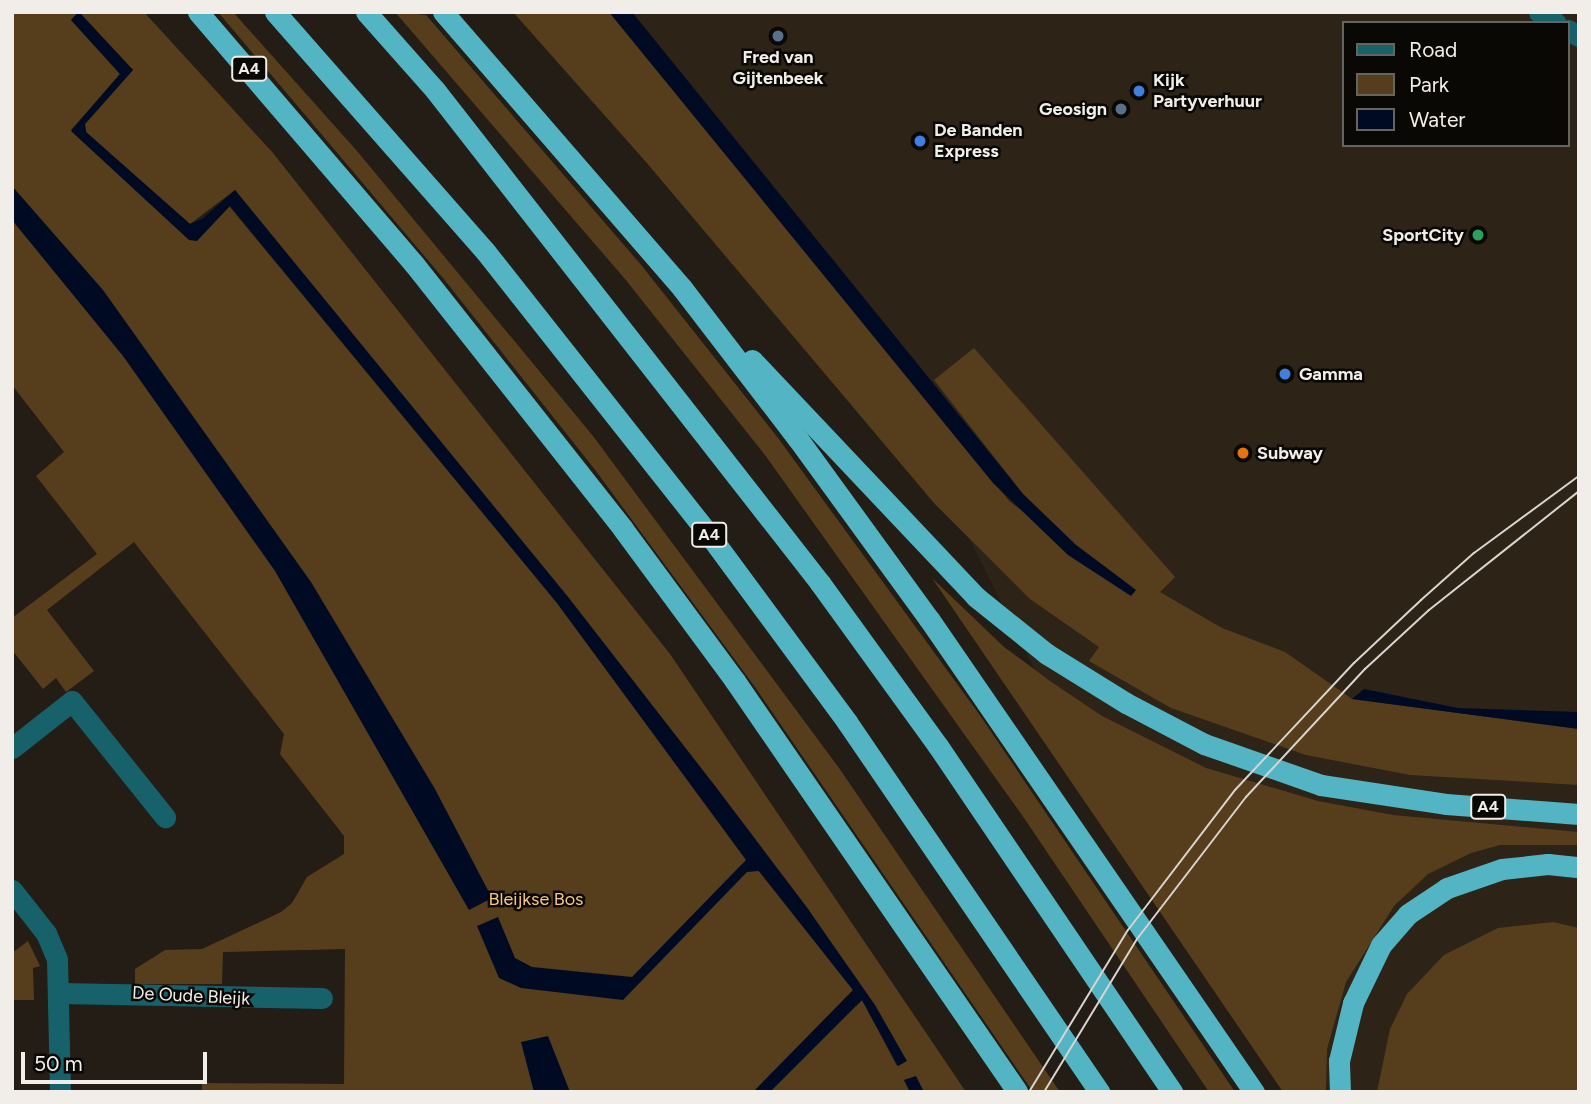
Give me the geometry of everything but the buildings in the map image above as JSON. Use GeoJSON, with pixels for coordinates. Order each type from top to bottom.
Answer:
{"type":"FeatureCollection","features":[{"type":"Feature","properties":{"kind":"highway","name":"A4"},"geometry":{"type":"LineString","coordinates":[[198,12],[414,264],[623,529],[735,681],[1017,1092]]}},
{"type":"Feature","properties":{"kind":"highway","name":"A4"},"geometry":{"type":"LineString","coordinates":[[275,12],[485,251],[713,540],[848,722],[1099,1092]]}},
{"type":"Feature","properties":{"kind":"highway"},"geometry":{"type":"LineString","coordinates":[[366,12],[460,120],[812,572],[954,769],[1172,1092]]}},
{"type":"Feature","properties":{"kind":"highway","name":"A4"},"geometry":{"type":"LineString","coordinates":[[443,12],[682,288],[976,597],[1047,654],[1126,703],[1215,748],[1321,785],[1446,804],[1579,814]]}},
{"type":"Feature","properties":{"kind":"highway","name":"A4"},"geometry":{"type":"LineString","coordinates":[[682,288],[929,619],[1254,1092]]}},
{"type":"Feature","properties":{"kind":"highway"},"geometry":{"type":"LineString","coordinates":[[1340,1092],[1339,1061],[1353,1003],[1381,945],[1408,914],[1447,888],[1502,869],[1535,864],[1579,867]]}},
{"type":"Feature","properties":{"kind":"street"},"geometry":{"type":"LineString","coordinates":[[12,748],[72,701],[165,817]]}},
{"type":"Feature","properties":{"kind":"street"},"geometry":{"type":"LineString","coordinates":[[12,890],[46,933],[57,959],[60,993],[60,1092]]}},
{"type":"Feature","properties":{"kind":"street","name":"De Oude Bleijk"},"geometry":{"type":"LineString","coordinates":[[60,993],[322,998]]}},
{"type":"Feature","properties":{"kind":"shaded area"},"geometry":{"type":"Polygon","coordinates":[[[574,12],[1579,12],[1579,1092],[1330,1092],[1059,718],[904,408],[574,12]]]}},
{"type":"Feature","properties":{"kind":"green space","name":"Bleijkse Bos"},"geometry":{"type":"Polygon","coordinates":[[[12,12],[78,12],[71,20],[120,74],[71,130],[194,238],[229,206],[557,603],[703,801],[853,990],[856,1006],[862,1000],[897,1066],[906,1061],[808,909],[715,786],[568,597],[235,190],[190,224],[86,132],[85,124],[133,70],[79,12],[144,12],[273,153],[670,654],[966,1092],[924,1092],[915,1077],[904,1080],[910,1092],[202,1092],[202,1083],[344,1084],[345,949],[223,952],[222,984],[135,984],[135,969],[165,950],[202,949],[281,912],[292,903],[307,877],[344,854],[344,836],[280,754],[284,734],[134,542],[47,610],[94,671],[66,692],[56,678],[43,689],[12,650],[12,618],[97,554],[36,476],[64,452],[12,385],[12,12]]]}},
{"type":"Feature","properties":{"kind":"green space"},"geometry":{"type":"Polygon","coordinates":[[[218,12],[233,12],[357,151],[593,436],[839,768],[1060,1092],[1033,1092],[755,687],[596,471],[443,278],[218,12]]]}},
{"type":"Feature","properties":{"kind":"green space"},"geometry":{"type":"Polygon","coordinates":[[[395,12],[426,15],[642,266],[778,438],[979,714],[1235,1092],[1209,1092],[1024,818],[765,455],[625,279],[395,12]]]}},
{"type":"Feature","properties":{"kind":"green space"},"geometry":{"type":"Polygon","coordinates":[[[513,12],[609,12],[1010,502],[1135,589],[1076,545],[1023,494],[934,380],[974,348],[1175,577],[1160,592],[1222,628],[1285,652],[1352,699],[1579,729],[1579,785],[1410,775],[1306,755],[1171,708],[1089,661],[1099,647],[1030,599],[934,503],[646,162],[513,12]]]}},
{"type":"Feature","properties":{"kind":"green space"},"geometry":{"type":"Polygon","coordinates":[[[932,578],[1004,647],[1050,681],[1102,716],[1206,768],[1318,801],[1393,815],[1579,832],[1579,845],[1500,845],[1471,853],[1428,874],[1394,906],[1346,982],[1327,1049],[1326,1092],[1283,1092],[932,578]]]}},
{"type":"Feature","properties":{"kind":"green space"},"geometry":{"type":"Polygon","coordinates":[[[1553,922],[1579,928],[1579,1092],[1377,1092],[1390,1029],[1407,994],[1444,955],[1498,928],[1553,922]]]}},
{"type":"Feature","properties":{"kind":"green space"},"geometry":{"type":"Polygon","coordinates":[[[28,941],[40,966],[33,968],[34,1000],[12,1000],[12,953],[28,941]]]}},
{"type":"Feature","properties":{"kind":"water"},"geometry":{"type":"Polygon","coordinates":[[[79,12],[133,70],[85,124],[86,132],[190,224],[202,219],[235,190],[568,597],[715,786],[808,909],[875,1005],[907,1061],[898,1066],[862,1000],[770,1092],[753,1092],[853,990],[759,871],[747,872],[623,1000],[521,988],[499,978],[477,926],[498,917],[515,958],[532,967],[632,977],[746,860],[557,603],[230,206],[197,241],[189,240],[71,131],[120,74],[71,20],[79,12]]]}},
{"type":"Feature","properties":{"kind":"water"},"geometry":{"type":"Polygon","coordinates":[[[609,12],[632,12],[1023,494],[1076,545],[1136,590],[1131,596],[1068,555],[993,483],[609,12]]]}},
{"type":"Feature","properties":{"kind":"water"},"geometry":{"type":"Polygon","coordinates":[[[12,186],[103,290],[311,582],[435,789],[492,898],[469,910],[275,571],[123,356],[12,220],[12,186]]]}},
{"type":"Feature","properties":{"kind":"water"},"geometry":{"type":"Polygon","coordinates":[[[1364,689],[1458,708],[1579,712],[1579,729],[1352,699],[1364,689]]]}},
{"type":"Feature","properties":{"kind":"water"},"geometry":{"type":"Polygon","coordinates":[[[548,1036],[570,1092],[534,1092],[521,1042],[548,1036]]]}},
{"type":"Feature","properties":{"kind":"water"},"geometry":{"type":"Polygon","coordinates":[[[916,1076],[924,1092],[910,1092],[904,1080],[916,1076]]]}},
{"type":"Feature","properties":{"kind":"tram line"},"geometry":{"type":"LineString","coordinates":[[1029,1092],[1128,930],[1235,790],[1354,663],[1421,600],[1474,553],[1579,476]]}},
{"type":"Feature","properties":{"kind":"tram line"},"geometry":{"type":"LineString","coordinates":[[1044,1092],[1137,939],[1246,797],[1365,669],[1429,610],[1579,491]]}},
{"type":"Feature","properties":{"kind":"place","name":"Fred van Gijtenbeek"},"geometry":{"type":"Point","coordinates":[778,36]}},
{"type":"Feature","properties":{"kind":"place","name":"Kijk Partyverhuur"},"geometry":{"type":"Point","coordinates":[1139,91]}},
{"type":"Feature","properties":{"kind":"place","name":"Geosign"},"geometry":{"type":"Point","coordinates":[1121,109]}},
{"type":"Feature","properties":{"kind":"place","name":"De Banden Express"},"geometry":{"type":"Point","coordinates":[920,141]}},
{"type":"Feature","properties":{"kind":"place","name":"SportCity"},"geometry":{"type":"Point","coordinates":[1478,235]}},
{"type":"Feature","properties":{"kind":"place","name":"Gamma"},"geometry":{"type":"Point","coordinates":[1285,374]}},
{"type":"Feature","properties":{"kind":"place","name":"Subway"},"geometry":{"type":"Point","coordinates":[1243,453]}}]}
